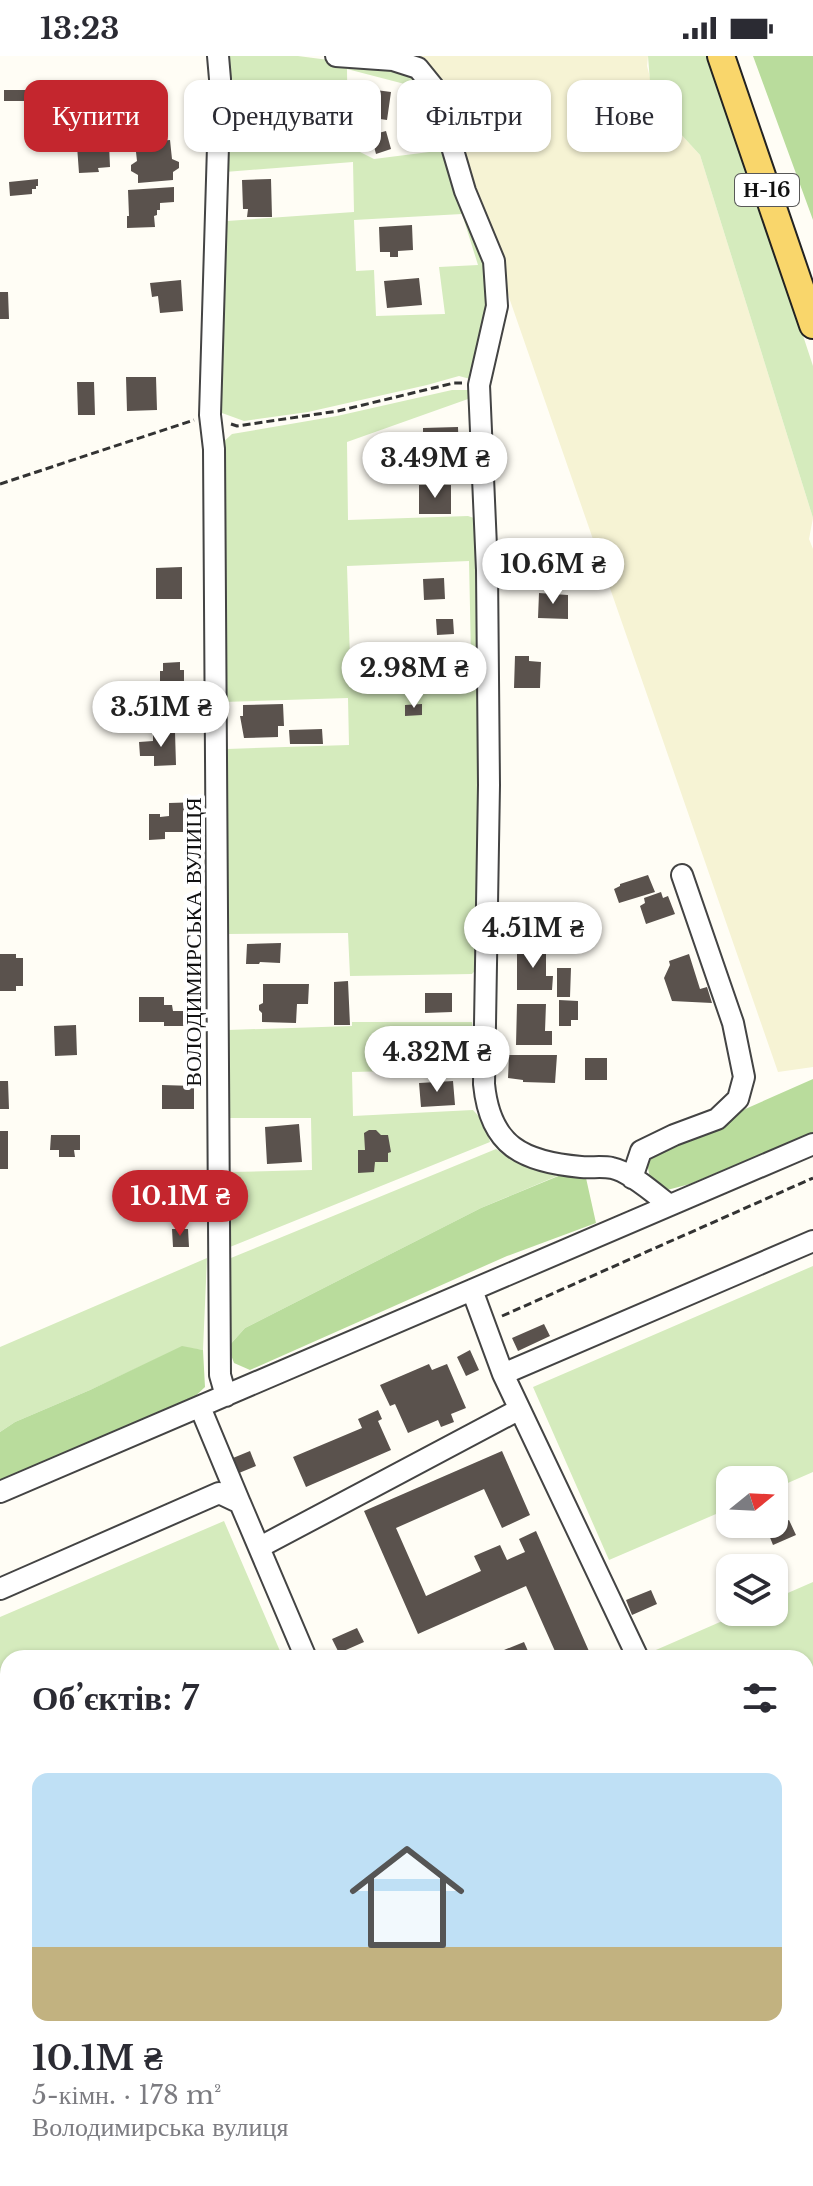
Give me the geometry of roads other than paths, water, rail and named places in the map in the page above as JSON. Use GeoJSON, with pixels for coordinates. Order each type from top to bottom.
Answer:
{"type":"FeatureCollection","features":[{"type":"Feature","properties":{"kind":"main road","name":"Н-16"},"geometry":{"type":"LineString","coordinates":[[721,56],[813,325]]}},
{"type":"Feature","properties":{"kind":"street","name":"ВОЛОДИМИРСЬКА ВУЛИЦЯ"},"geometry":{"type":"LineString","coordinates":[[218,56],[220,79],[210,415],[214,449],[220,1375],[226,1396]]}},
{"type":"Feature","properties":{"kind":"street"},"geometry":{"type":"LineString","coordinates":[[336,56],[393,60],[418,68],[435,89],[465,191],[494,261],[497,306],[479,385],[487,570],[489,755],[486,1104],[494,1126],[522,1154],[551,1164],[614,1168],[669,1205]]}},
{"type":"Feature","properties":{"kind":"street"},"geometry":{"type":"LineString","coordinates":[[632,1178],[641,1151],[717,1119],[738,1099],[744,1077],[733,1023],[682,875]]}},
{"type":"Feature","properties":{"kind":"street"},"geometry":{"type":"LineString","coordinates":[[0,1492],[813,1144]]}},
{"type":"Feature","properties":{"kind":"street"},"geometry":{"type":"LineString","coordinates":[[503,1374],[813,1241]]}},
{"type":"Feature","properties":{"kind":"street"},"geometry":{"type":"LineString","coordinates":[[472,1290],[518,1410],[634,1650]]}},
{"type":"Feature","properties":{"kind":"street"},"geometry":{"type":"LineString","coordinates":[[200,1407],[303,1650]]}},
{"type":"Feature","properties":{"kind":"street"},"geometry":{"type":"LineString","coordinates":[[260,1547],[518,1410]]}},
{"type":"Feature","properties":{"kind":"street"},"geometry":{"type":"LineString","coordinates":[[0,1589],[219,1493],[240,1503]]}}]}
